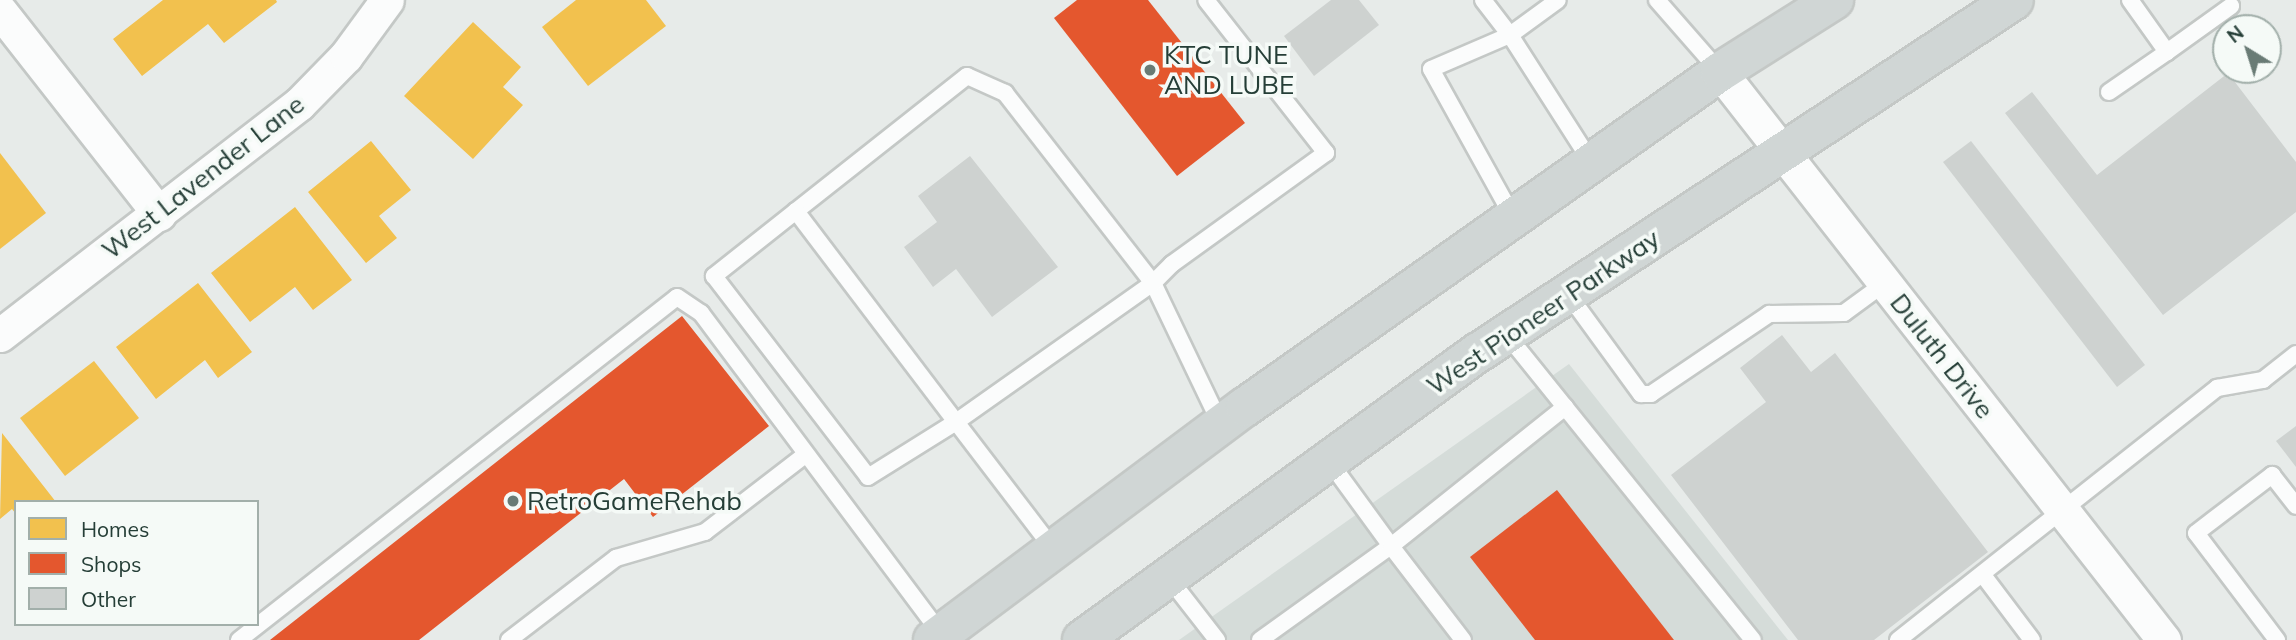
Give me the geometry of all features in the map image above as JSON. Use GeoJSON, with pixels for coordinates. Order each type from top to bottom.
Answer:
{"type":"FeatureCollection","features":[{"type":"Feature","properties":{"kind":"main road"},"geometry":{"type":"LineString","coordinates":[[937,637],[1221,425],[1720,72],[1834,0]]}},
{"type":"Feature","properties":{"kind":"main road","name":"West Pioneer Parkway"},"geometry":{"type":"LineString","coordinates":[[1082,640],[1506,334],[2014,0]]}},
{"type":"Feature","properties":{"kind":"street","name":"West Lavender Lane"},"geometry":{"type":"LineString","coordinates":[[0,335],[299,104],[346,56],[387,0]]}},
{"type":"Feature","properties":{"kind":"street"},"geometry":{"type":"LineString","coordinates":[[0,11],[159,214]]}},
{"type":"Feature","properties":{"kind":"street","name":"Duluth Drive"},"geometry":{"type":"LineString","coordinates":[[1720,72],[2164,640]]}},
{"type":"Feature","properties":{"kind":"lane"},"geometry":{"type":"LineString","coordinates":[[1206,0],[1326,153],[1172,264],[1153,283],[956,422],[868,477],[714,276],[967,76],[1005,93],[1153,283],[1221,425]]}},
{"type":"Feature","properties":{"kind":"lane"},"geometry":{"type":"LineString","coordinates":[[1483,0],[1510,36],[1592,163]]}},
{"type":"Feature","properties":{"kind":"lane"},"geometry":{"type":"LineString","coordinates":[[1514,218],[1431,69],[1510,36],[1558,0]]}},
{"type":"Feature","properties":{"kind":"lane"},"geometry":{"type":"LineString","coordinates":[[1657,0],[1720,72]]}},
{"type":"Feature","properties":{"kind":"lane"},"geometry":{"type":"LineString","coordinates":[[2130,0],[2167,52]]}},
{"type":"Feature","properties":{"kind":"lane"},"geometry":{"type":"LineString","coordinates":[[2109,92],[2231,6]]}},
{"type":"Feature","properties":{"kind":"lane"},"geometry":{"type":"LineString","coordinates":[[796,211],[1054,550]]}},
{"type":"Feature","properties":{"kind":"lane"},"geometry":{"type":"LineString","coordinates":[[1568,293],[1641,394],[1651,394],[1769,314],[1844,313],[1885,283]]}},
{"type":"Feature","properties":{"kind":"lane"},"geometry":{"type":"LineString","coordinates":[[259,624],[677,297],[701,313],[937,637]]}},
{"type":"Feature","properties":{"kind":"lane"},"geometry":{"type":"LineString","coordinates":[[1506,334],[1752,640]]}},
{"type":"Feature","properties":{"kind":"lane"},"geometry":{"type":"LineString","coordinates":[[1898,640],[2217,388],[2263,380],[2296,354]]}},
{"type":"Feature","properties":{"kind":"lane"},"geometry":{"type":"LineString","coordinates":[[1260,640],[1391,546],[1565,407]]}},
{"type":"Feature","properties":{"kind":"lane"},"geometry":{"type":"LineString","coordinates":[[509,640],[616,558],[705,533],[805,455]]}},
{"type":"Feature","properties":{"kind":"lane"},"geometry":{"type":"LineString","coordinates":[[1329,461],[1463,640]]}},
{"type":"Feature","properties":{"kind":"lane"},"geometry":{"type":"LineString","coordinates":[[2277,640],[2196,533],[2272,475],[2296,506]]}},
{"type":"Feature","properties":{"kind":"lane"},"geometry":{"type":"LineString","coordinates":[[1983,575],[2032,640]]}},
{"type":"Feature","properties":{"kind":"lane"},"geometry":{"type":"LineString","coordinates":[[1168,578],[1217,640]]}},
{"type":"Feature","properties":{"kind":"lane"},"geometry":{"type":"LineString","coordinates":[[239,640],[257,626]]}},
{"type":"Feature","properties":{"kind":"shaded area"},"geometry":{"type":"Polygon","coordinates":[[[1569,364],[1788,640],[1179,640],[1569,364]]]}},
{"type":"Feature","properties":{"kind":"building: Homes"},"geometry":{"type":"Polygon","coordinates":[[[163,0],[277,2],[224,43],[208,24],[142,76],[113,39],[163,0]]]}},
{"type":"Feature","properties":{"kind":"building: Homes"},"geometry":{"type":"Polygon","coordinates":[[[576,0],[646,0],[666,26],[588,86],[542,27],[576,0]]]}},
{"type":"Feature","properties":{"kind":"building: Homes"},"geometry":{"type":"Polygon","coordinates":[[[473,22],[521,67],[503,87],[523,105],[473,159],[404,96],[473,22]]]}},
{"type":"Feature","properties":{"kind":"building: Homes"},"geometry":{"type":"Polygon","coordinates":[[[371,141],[411,190],[379,216],[397,238],[366,263],[308,192],[371,141]]]}},
{"type":"Feature","properties":{"kind":"building: Homes"},"geometry":{"type":"Polygon","coordinates":[[[0,153],[46,213],[0,249],[0,153]]]}},
{"type":"Feature","properties":{"kind":"building: Homes"},"geometry":{"type":"Polygon","coordinates":[[[295,207],[352,280],[313,310],[295,287],[250,322],[211,273],[295,207]]]}},
{"type":"Feature","properties":{"kind":"building: Homes"},"geometry":{"type":"Polygon","coordinates":[[[198,283],[252,352],[218,378],[205,360],[156,399],[116,347],[198,283]]]}},
{"type":"Feature","properties":{"kind":"building: Homes"},"geometry":{"type":"Polygon","coordinates":[[[94,361],[139,418],[65,476],[20,418],[94,361]]]}},
{"type":"Feature","properties":{"kind":"building: Homes"},"geometry":{"type":"Polygon","coordinates":[[[2,433],[54,500],[14,500],[14,512],[12,509],[0,519],[2,433]]]}},
{"type":"Feature","properties":{"kind":"building: Shops"},"geometry":{"type":"Polygon","coordinates":[[[1077,0],[1148,0],[1245,123],[1177,176],[1054,18],[1077,0]]]}},
{"type":"Feature","properties":{"kind":"building: Shops"},"geometry":{"type":"Polygon","coordinates":[[[682,316],[769,426],[653,517],[624,479],[419,640],[270,640],[682,316]]]}},
{"type":"Feature","properties":{"kind":"building: Shops"},"geometry":{"type":"Polygon","coordinates":[[[1557,490],[1674,640],[1535,640],[1470,557],[1557,490]]]}},
{"type":"Feature","properties":{"kind":"building: Other"},"geometry":{"type":"Polygon","coordinates":[[[1331,0],[1359,0],[1379,25],[1314,76],[1284,36],[1331,0]]]}},
{"type":"Feature","properties":{"kind":"building: Other"},"geometry":{"type":"Polygon","coordinates":[[[2214,84],[2236,84],[2296,162],[2296,212],[2163,315],[2005,113],[2032,92],[2097,175],[2214,84]]]}},
{"type":"Feature","properties":{"kind":"building: Other"},"geometry":{"type":"Polygon","coordinates":[[[1971,141],[2145,365],[2117,387],[1943,162],[1971,141]]]}},
{"type":"Feature","properties":{"kind":"building: Other"},"geometry":{"type":"Polygon","coordinates":[[[970,156],[1058,267],[992,317],[956,269],[933,287],[904,247],[937,222],[918,196],[970,156]]]}},
{"type":"Feature","properties":{"kind":"building: Other"},"geometry":{"type":"Polygon","coordinates":[[[1782,335],[1811,372],[1835,353],[1988,552],[1874,640],[1798,640],[1671,475],[1766,402],[1740,368],[1782,335]]]}},
{"type":"Feature","properties":{"kind":"building: Other"},"geometry":{"type":"Polygon","coordinates":[[[2296,426],[2296,467],[2276,441],[2296,426]]]}},
{"type":"Feature","properties":{"kind":"place","name":"KTC TUNE AND LUBE"},"geometry":{"type":"Point","coordinates":[1150,70]}},
{"type":"Feature","properties":{"kind":"place","name":"RetroGameRehab"},"geometry":{"type":"Point","coordinates":[513,501]}}]}
